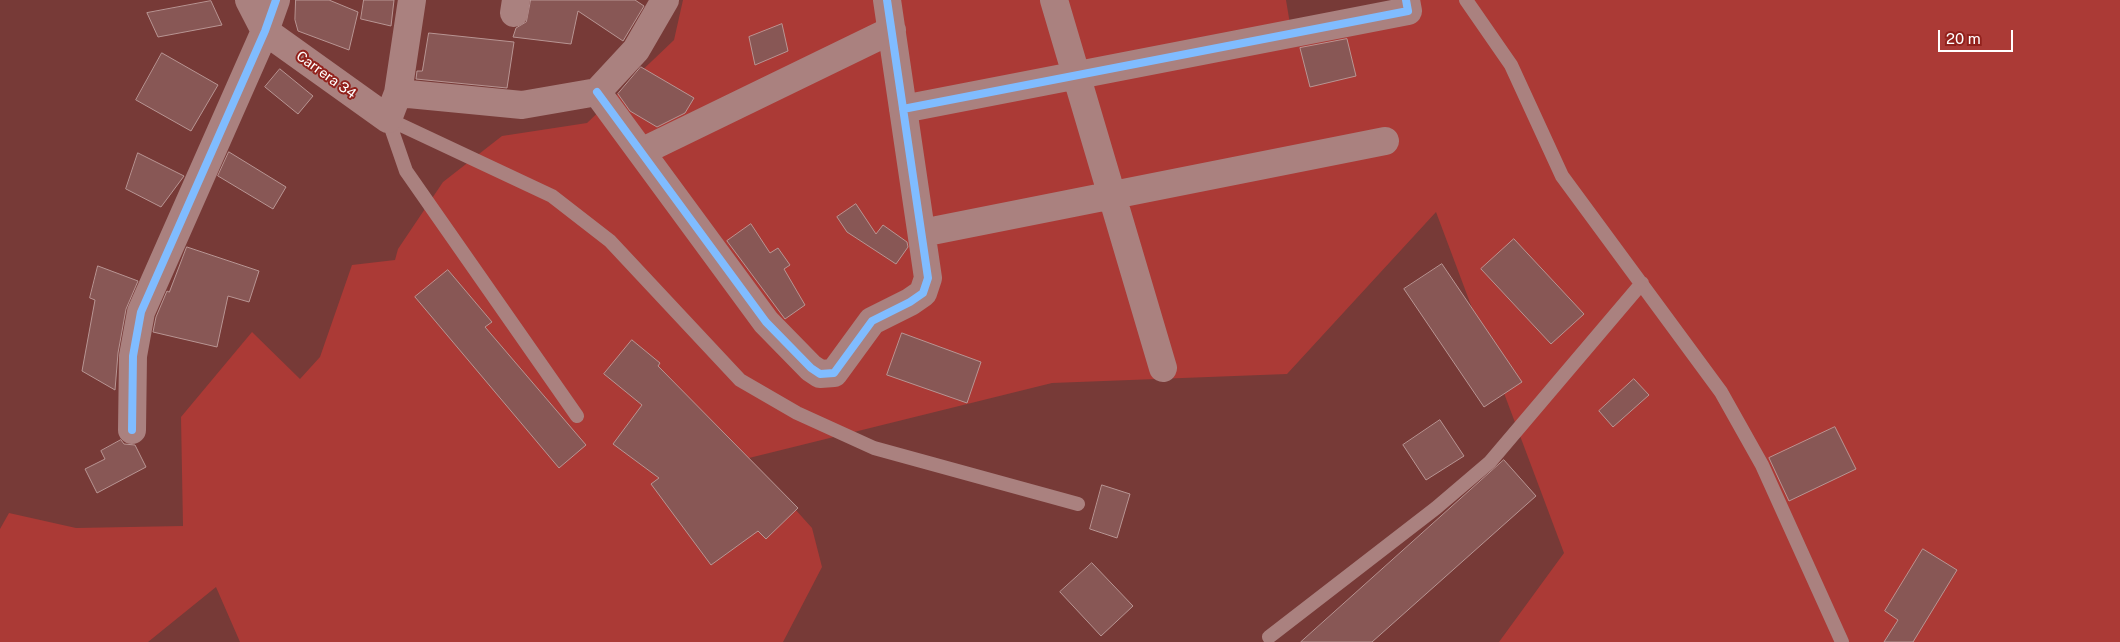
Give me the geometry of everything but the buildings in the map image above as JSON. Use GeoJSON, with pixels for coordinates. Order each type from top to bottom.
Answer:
{"type":"FeatureCollection","features":[{"type":"Feature","properties":{"kind":"street"},"geometry":{"type":"LineString","coordinates":[[249,0],[265,31]]}},
{"type":"Feature","properties":{"kind":"street"},"geometry":{"type":"LineString","coordinates":[[132,430],[134,356],[141,312],[265,31],[276,0]]}},
{"type":"Feature","properties":{"kind":"street"},"geometry":{"type":"LineString","coordinates":[[388,119],[398,93],[412,0]]}},
{"type":"Feature","properties":{"kind":"street"},"geometry":{"type":"LineString","coordinates":[[398,93],[522,104],[597,92],[636,50],[664,0]]}},
{"type":"Feature","properties":{"kind":"street"},"geometry":{"type":"LineString","coordinates":[[597,92],[643,152],[766,322],[811,368],[820,374],[834,373],[872,321],[910,302],[923,293],[928,278],[887,0]]}},
{"type":"Feature","properties":{"kind":"street"},"geometry":{"type":"LineString","coordinates":[[1054,0],[1163,368]]}},
{"type":"Feature","properties":{"kind":"street"},"geometry":{"type":"LineString","coordinates":[[903,109],[1408,11],[1406,0]]}},
{"type":"Feature","properties":{"kind":"street"},"geometry":{"type":"LineString","coordinates":[[643,152],[892,30]]}},
{"type":"Feature","properties":{"kind":"street","name":"Carrera 34"},"geometry":{"type":"LineString","coordinates":[[265,31],[388,119]]}},
{"type":"Feature","properties":{"kind":"street"},"geometry":{"type":"LineString","coordinates":[[922,233],[1385,140]]}},
{"type":"Feature","properties":{"kind":"lane"},"geometry":{"type":"LineString","coordinates":[[1466,0],[1512,65],[1562,176],[1721,392],[1762,465],[1842,642]]}},
{"type":"Feature","properties":{"kind":"lane"},"geometry":{"type":"LineString","coordinates":[[388,119],[406,171],[577,416]]}},
{"type":"Feature","properties":{"kind":"lane"},"geometry":{"type":"LineString","coordinates":[[388,119],[552,196],[610,241],[740,380],[797,413],[874,448],[1078,504]]}},
{"type":"Feature","properties":{"kind":"lane"},"geometry":{"type":"LineString","coordinates":[[1269,637],[1436,508],[1490,462],[1642,283]]}},
{"type":"Feature","properties":{"kind":"shaded area"},"geometry":{"type":"Polygon","coordinates":[[[683,0],[1286,0],[1290,24],[1396,0],[2120,0],[2120,642],[1499,642],[1564,553],[1436,212],[1287,374],[1052,383],[749,458],[812,528],[822,567],[783,642],[240,642],[216,587],[148,642],[0,642],[0,529],[9,513],[76,528],[183,526],[181,417],[252,332],[300,379],[320,357],[352,265],[395,260],[398,249],[443,182],[502,136],[587,123],[674,40],[683,0]]]}},
{"type":"Feature","properties":{"kind":"cycle path"},"geometry":{"type":"LineString","coordinates":[[132,430],[133,356],[141,312],[265,31],[276,0]]}},
{"type":"Feature","properties":{"kind":"cycle path"},"geometry":{"type":"LineString","coordinates":[[597,92],[766,322],[811,368],[820,374],[834,373],[872,321],[910,302],[923,293],[928,278],[887,0]]}},
{"type":"Feature","properties":{"kind":"cycle path"},"geometry":{"type":"LineString","coordinates":[[903,109],[1408,11],[1406,0]]}}]}
